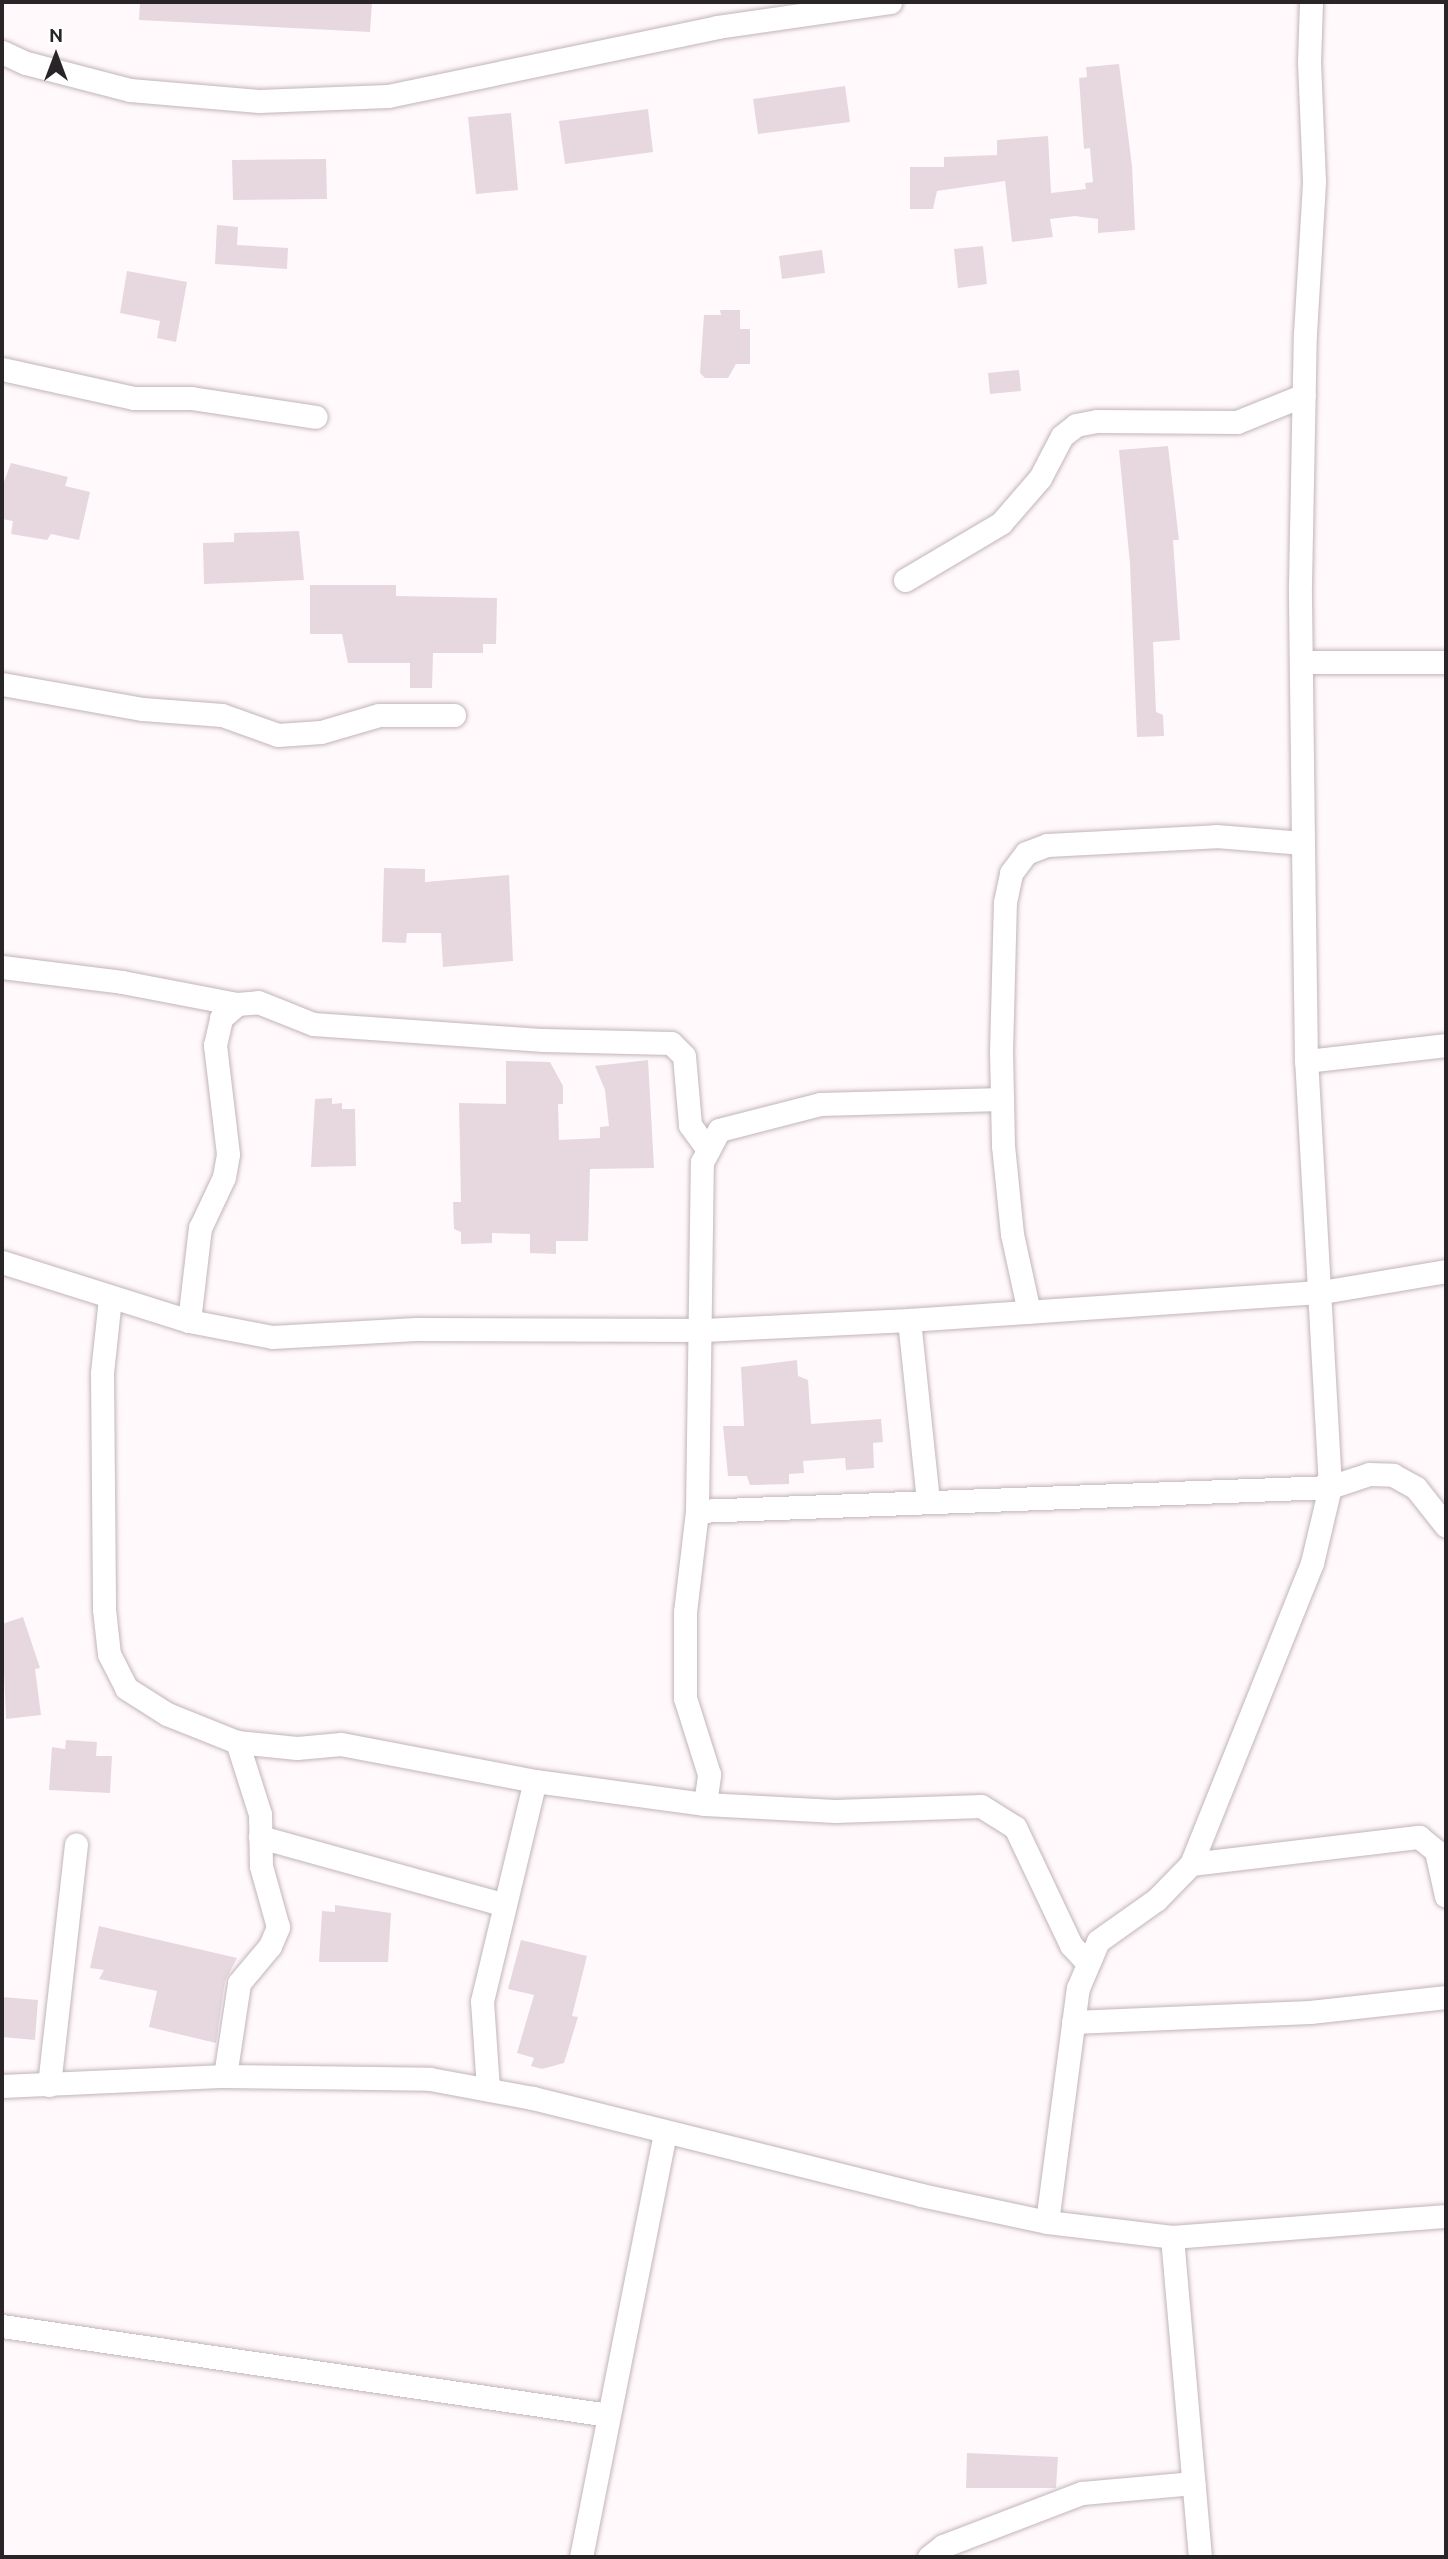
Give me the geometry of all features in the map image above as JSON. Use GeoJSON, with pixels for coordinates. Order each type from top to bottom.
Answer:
{"type":"FeatureCollection","features":[{"type":"Feature","properties":{"kind":"street"},"geometry":{"type":"LineString","coordinates":[[2,52],[26,63],[130,90],[259,101],[388,96],[717,27],[890,2]]}},
{"type":"Feature","properties":{"kind":"street"},"geometry":{"type":"LineString","coordinates":[[1047,2222],[1078,1988],[1098,1941],[1156,1899],[1191,1864],[1312,1563],[1330,1487],[1322,1292],[1306,1061],[1303,843],[1301,662],[1304,395],[1314,181],[1308,62],[1311,2]]}},
{"type":"Feature","properties":{"kind":"street"},"geometry":{"type":"LineString","coordinates":[[2,369],[134,398],[191,398],[316,417]]}},
{"type":"Feature","properties":{"kind":"street"},"geometry":{"type":"LineString","coordinates":[[905,580],[1000,523],[1040,478],[1062,436],[1076,425],[1097,421],[1237,422],[1304,395]]}},
{"type":"Feature","properties":{"kind":"street"},"geometry":{"type":"LineString","coordinates":[[1301,662],[1446,662]]}},
{"type":"Feature","properties":{"kind":"street"},"geometry":{"type":"LineString","coordinates":[[2,684],[143,709],[222,715],[278,735],[321,732],[379,715],[454,715]]}},
{"type":"Feature","properties":{"kind":"street"},"geometry":{"type":"LineString","coordinates":[[1029,1312],[1012,1234],[1002,1099],[1005,902],[1011,873],[1026,853],[1047,845],[1216,836],[1303,843]]}},
{"type":"Feature","properties":{"kind":"street"},"geometry":{"type":"LineString","coordinates":[[2,967],[122,982],[237,1004],[258,1002],[313,1024],[543,1040],[671,1043],[684,1056],[690,1125],[695,1138],[708,1150]]}},
{"type":"Feature","properties":{"kind":"street"},"geometry":{"type":"LineString","coordinates":[[189,1321],[200,1228],[225,1177],[228,1154],[215,1045],[221,1018],[237,1004]]}},
{"type":"Feature","properties":{"kind":"street"},"geometry":{"type":"LineString","coordinates":[[1306,1061],[1446,1045]]}},
{"type":"Feature","properties":{"kind":"street"},"geometry":{"type":"LineString","coordinates":[[705,1804],[709,1774],[685,1698],[685,1612],[698,1511],[703,1331],[702,1162],[719,1130],[820,1104],[1002,1099]]}},
{"type":"Feature","properties":{"kind":"street"},"geometry":{"type":"LineString","coordinates":[[2,1262],[189,1321],[272,1337],[416,1329],[703,1331],[909,1320],[1322,1292],[1446,1271]]}},
{"type":"Feature","properties":{"kind":"street"},"geometry":{"type":"LineString","coordinates":[[110,1298],[102,1373],[109,1654],[126,1689],[167,1714],[237,1742],[297,1748],[341,1744],[535,1780],[705,1804],[835,1811],[971,1806],[990,1810],[1015,1827],[1071,1945],[1088,1963]]}},
{"type":"Feature","properties":{"kind":"street"},"geometry":{"type":"LineString","coordinates":[[909,1320],[928,1501]]}},
{"type":"Feature","properties":{"kind":"street"},"geometry":{"type":"LineString","coordinates":[[698,1511],[1330,1487],[1369,1474],[1393,1475],[1416,1488],[1446,1526]]}},
{"type":"Feature","properties":{"kind":"street"},"geometry":{"type":"LineString","coordinates":[[225,2076],[239,1983],[270,1946],[278,1927],[261,1866],[260,1814],[237,1742]]}},
{"type":"Feature","properties":{"kind":"street"},"geometry":{"type":"LineString","coordinates":[[488,2089],[482,2001],[535,1780]]}},
{"type":"Feature","properties":{"kind":"street"},"geometry":{"type":"LineString","coordinates":[[260,1837],[505,1905]]}},
{"type":"Feature","properties":{"kind":"street"},"geometry":{"type":"LineString","coordinates":[[1191,1864],[1419,1837],[1436,1851],[1446,1896]]}},
{"type":"Feature","properties":{"kind":"street"},"geometry":{"type":"LineString","coordinates":[[49,2085],[76,1845]]}},
{"type":"Feature","properties":{"kind":"street"},"geometry":{"type":"LineString","coordinates":[[1073,2022],[1310,2012],[1446,1997]]}},
{"type":"Feature","properties":{"kind":"street"},"geometry":{"type":"LineString","coordinates":[[2,2086],[225,2076],[371,2075],[430,2078],[488,2089],[1047,2222],[1172,2237],[1446,2216]]}},
{"type":"Feature","properties":{"kind":"street"},"geometry":{"type":"LineString","coordinates":[[581,2557],[665,2132]]}},
{"type":"Feature","properties":{"kind":"street"},"geometry":{"type":"LineString","coordinates":[[1172,2237],[1200,2557]]}},
{"type":"Feature","properties":{"kind":"street"},"geometry":{"type":"LineString","coordinates":[[2,2326],[608,2415]]}},
{"type":"Feature","properties":{"kind":"street"},"geometry":{"type":"LineString","coordinates":[[929,2557],[943,2546],[1083,2493],[1194,2483]]}},
{"type":"Feature","properties":{"kind":"building"},"geometry":{"type":"Polygon","coordinates":[[[140,2],[372,2],[370,32],[139,20],[140,2]]]}},
{"type":"Feature","properties":{"kind":"building"},"geometry":{"type":"Polygon","coordinates":[[[1119,64],[1132,166],[1135,230],[1098,233],[1098,219],[1075,216],[1050,219],[1053,237],[1012,242],[1005,181],[937,191],[933,209],[910,209],[910,167],[944,167],[944,157],[997,155],[997,140],[1048,136],[1051,193],[1086,189],[1085,183],[1093,182],[1090,148],[1084,149],[1079,78],[1087,77],[1086,67],[1119,64]]]}},
{"type":"Feature","properties":{"kind":"building"},"geometry":{"type":"Polygon","coordinates":[[[845,86],[850,122],[758,134],[753,99],[845,86]]]}},
{"type":"Feature","properties":{"kind":"building"},"geometry":{"type":"Polygon","coordinates":[[[648,109],[653,152],[565,164],[559,121],[648,109]]]}},
{"type":"Feature","properties":{"kind":"building"},"geometry":{"type":"Polygon","coordinates":[[[511,113],[518,190],[476,194],[468,117],[511,113]]]}},
{"type":"Feature","properties":{"kind":"building"},"geometry":{"type":"Polygon","coordinates":[[[326,159],[327,199],[233,200],[232,160],[326,159]]]}},
{"type":"Feature","properties":{"kind":"building"},"geometry":{"type":"Polygon","coordinates":[[[217,225],[238,227],[237,245],[288,248],[287,269],[215,264],[217,225]]]}},
{"type":"Feature","properties":{"kind":"building"},"geometry":{"type":"Polygon","coordinates":[[[983,246],[987,284],[958,288],[954,249],[983,246]]]}},
{"type":"Feature","properties":{"kind":"building"},"geometry":{"type":"Polygon","coordinates":[[[822,250],[825,273],[782,279],[779,256],[822,250]]]}},
{"type":"Feature","properties":{"kind":"building"},"geometry":{"type":"Polygon","coordinates":[[[127,271],[187,282],[176,342],[157,338],[160,321],[120,313],[127,271]]]}},
{"type":"Feature","properties":{"kind":"building"},"geometry":{"type":"Polygon","coordinates":[[[720,310],[740,310],[740,329],[750,329],[750,364],[736,364],[728,378],[705,378],[700,373],[704,315],[721,315],[720,310]]]}},
{"type":"Feature","properties":{"kind":"building"},"geometry":{"type":"Polygon","coordinates":[[[1019,370],[1021,391],[990,394],[988,373],[1019,370]]]}},
{"type":"Feature","properties":{"kind":"building"},"geometry":{"type":"Polygon","coordinates":[[[1168,446],[1179,540],[1173,540],[1180,640],[1153,642],[1156,712],[1163,715],[1164,736],[1137,737],[1130,564],[1119,450],[1168,446]]]}},
{"type":"Feature","properties":{"kind":"building"},"geometry":{"type":"Polygon","coordinates":[[[11,463],[68,477],[65,486],[90,492],[79,540],[51,534],[47,540],[11,534],[13,521],[2,519],[2,487],[11,463]]]}},
{"type":"Feature","properties":{"kind":"building"},"geometry":{"type":"Polygon","coordinates":[[[299,531],[304,580],[204,584],[203,543],[234,542],[234,533],[299,531]]]}},
{"type":"Feature","properties":{"kind":"building"},"geometry":{"type":"Polygon","coordinates":[[[310,585],[396,585],[396,596],[497,598],[496,644],[483,644],[483,653],[433,653],[432,688],[410,688],[410,663],[348,663],[342,634],[310,634],[310,585]]]}},
{"type":"Feature","properties":{"kind":"building"},"geometry":{"type":"Polygon","coordinates":[[[384,868],[425,869],[425,882],[509,875],[513,961],[443,967],[441,933],[407,933],[406,943],[382,942],[384,868]]]}},
{"type":"Feature","properties":{"kind":"building"},"geometry":{"type":"Polygon","coordinates":[[[648,1060],[654,1168],[590,1169],[588,1241],[556,1241],[556,1254],[530,1253],[530,1234],[492,1233],[492,1243],[461,1244],[461,1232],[454,1229],[453,1202],[461,1202],[459,1103],[506,1104],[506,1061],[550,1062],[563,1086],[563,1104],[558,1104],[559,1140],[600,1138],[600,1127],[609,1126],[605,1090],[595,1066],[648,1060]]]}},
{"type":"Feature","properties":{"kind":"building"},"geometry":{"type":"Polygon","coordinates":[[[332,1098],[332,1104],[342,1103],[342,1109],[355,1109],[356,1166],[311,1167],[315,1099],[332,1098]]]}},
{"type":"Feature","properties":{"kind":"building"},"geometry":{"type":"Polygon","coordinates":[[[797,1360],[798,1376],[808,1380],[811,1424],[881,1419],[883,1442],[873,1443],[874,1468],[846,1470],[845,1458],[803,1461],[804,1473],[789,1474],[789,1484],[750,1485],[747,1476],[728,1476],[723,1426],[744,1426],[741,1367],[797,1360]]]}},
{"type":"Feature","properties":{"kind":"building"},"geometry":{"type":"Polygon","coordinates":[[[23,1617],[40,1668],[35,1669],[41,1715],[6,1719],[2,1624],[23,1617]]]}},
{"type":"Feature","properties":{"kind":"building"},"geometry":{"type":"Polygon","coordinates":[[[66,1740],[97,1742],[96,1756],[112,1756],[110,1793],[49,1790],[52,1747],[65,1749],[66,1740]]]}},
{"type":"Feature","properties":{"kind":"building"},"geometry":{"type":"Polygon","coordinates":[[[335,1905],[391,1913],[388,1962],[319,1962],[322,1911],[335,1912],[335,1905]]]}},
{"type":"Feature","properties":{"kind":"building"},"geometry":{"type":"Polygon","coordinates":[[[99,1926],[237,1958],[225,1981],[216,2043],[149,2027],[157,1991],[99,1979],[104,1970],[90,1968],[99,1926]]]}},
{"type":"Feature","properties":{"kind":"building"},"geometry":{"type":"Polygon","coordinates":[[[521,1940],[587,1956],[572,2016],[578,2017],[564,2063],[542,2069],[531,2066],[534,2058],[517,2053],[534,1995],[508,1989],[521,1940]]]}},
{"type":"Feature","properties":{"kind":"building"},"geometry":{"type":"Polygon","coordinates":[[[2,1997],[38,2000],[35,2040],[2,2037],[2,1997]]]}},
{"type":"Feature","properties":{"kind":"building"},"geometry":{"type":"Polygon","coordinates":[[[967,2453],[1058,2457],[1056,2488],[966,2488],[967,2453]]]}}]}
